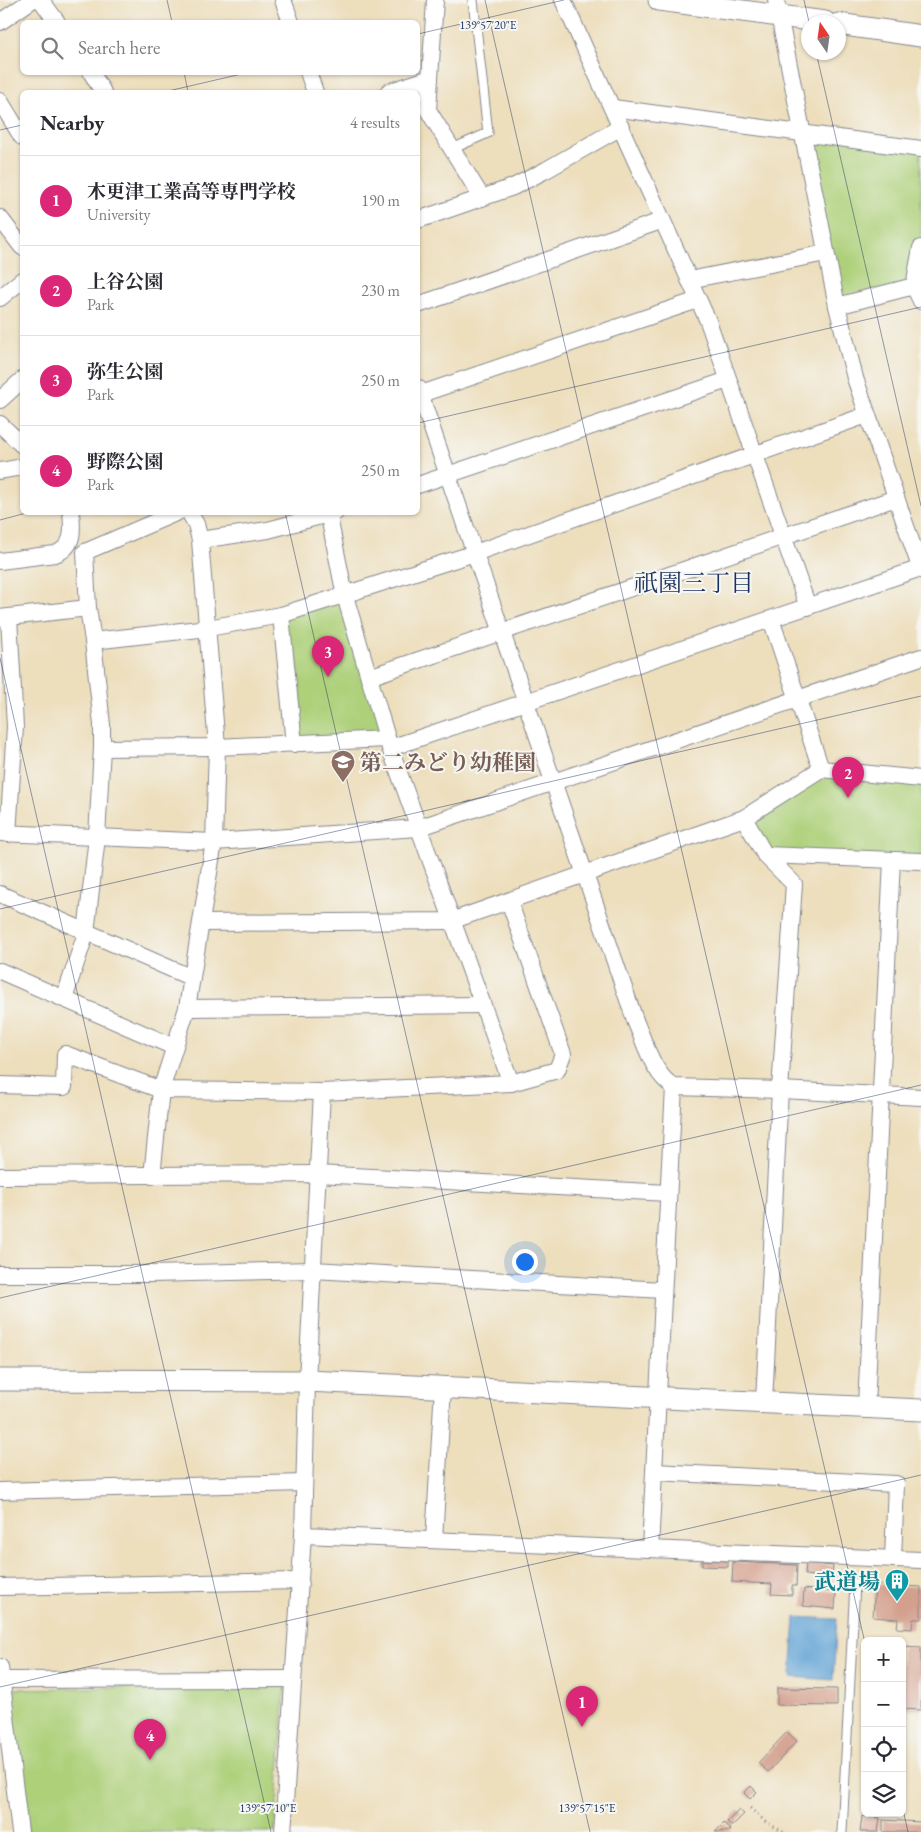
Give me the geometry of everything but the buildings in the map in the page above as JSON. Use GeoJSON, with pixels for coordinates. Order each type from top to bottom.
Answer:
{"type":"FeatureCollection","features":[{"type":"Feature","properties":{"kind":"street"},"geometry":{"type":"LineString","coordinates":[[0,22],[32,0]]}},
{"type":"Feature","properties":{"kind":"street"},"geometry":{"type":"LineString","coordinates":[[41,0],[56,20]]}},
{"type":"Feature","properties":{"kind":"street"},"geometry":{"type":"LineString","coordinates":[[283,0],[290,20]]}},
{"type":"Feature","properties":{"kind":"street"},"geometry":{"type":"LineString","coordinates":[[435,0],[428,110],[482,198]]}},
{"type":"Feature","properties":{"kind":"street"},"geometry":{"type":"LineString","coordinates":[[563,0],[613,108],[661,221],[708,321],[808,607]]}},
{"type":"Feature","properties":{"kind":"street"},"geometry":{"type":"LineString","coordinates":[[659,0],[778,8],[802,15]]}},
{"type":"Feature","properties":{"kind":"street"},"geometry":{"type":"LineString","coordinates":[[102,748],[388,744],[526,702],[921,569],[855,378],[837,306],[778,8]]}},
{"type":"Feature","properties":{"kind":"street"},"geometry":{"type":"LineString","coordinates":[[846,25],[921,36]]}},
{"type":"Feature","properties":{"kind":"street"},"geometry":{"type":"LineString","coordinates":[[93,75],[102,90]]}},
{"type":"Feature","properties":{"kind":"street"},"geometry":{"type":"LineString","coordinates":[[309,75],[314,90]]}},
{"type":"Feature","properties":{"kind":"street"},"geometry":{"type":"LineString","coordinates":[[394,90],[430,78]]}},
{"type":"Feature","properties":{"kind":"street"},"geometry":{"type":"LineString","coordinates":[[0,101],[20,134]]}},
{"type":"Feature","properties":{"kind":"street"},"geometry":{"type":"LineString","coordinates":[[613,108],[921,149]]}},
{"type":"Feature","properties":{"kind":"street"},"geometry":{"type":"LineString","coordinates":[[420,219],[513,187],[621,127]]}},
{"type":"Feature","properties":{"kind":"street"},"geometry":{"type":"LineString","coordinates":[[0,218],[20,244]]}},
{"type":"Feature","properties":{"kind":"street"},"geometry":{"type":"LineString","coordinates":[[420,304],[661,221]]}},
{"type":"Feature","properties":{"kind":"street"},"geometry":{"type":"LineString","coordinates":[[837,306],[918,293],[921,248]]}},
{"type":"Feature","properties":{"kind":"street"},"geometry":{"type":"LineString","coordinates":[[689,280],[826,253]]}},
{"type":"Feature","properties":{"kind":"street"},"geometry":{"type":"LineString","coordinates":[[0,298],[20,282]]}},
{"type":"Feature","properties":{"kind":"street"},"geometry":{"type":"LineString","coordinates":[[420,391],[698,300]]}},
{"type":"Feature","properties":{"kind":"street"},"geometry":{"type":"LineString","coordinates":[[420,484],[728,380]]}},
{"type":"Feature","properties":{"kind":"street"},"geometry":{"type":"LineString","coordinates":[[0,400],[20,382]]}},
{"type":"Feature","properties":{"kind":"street"},"geometry":{"type":"LineString","coordinates":[[420,398],[636,1023],[657,1070],[664,1081],[674,1087],[921,1097]]}},
{"type":"Feature","properties":{"kind":"street"},"geometry":{"type":"LineString","coordinates":[[93,641],[208,628],[281,615],[475,553],[867,415]]}},
{"type":"Feature","properties":{"kind":"street"},"geometry":{"type":"LineString","coordinates":[[0,424],[20,443]]}},
{"type":"Feature","properties":{"kind":"street"},"geometry":{"type":"LineString","coordinates":[[0,471],[20,467]]}},
{"type":"Feature","properties":{"kind":"street"},"geometry":{"type":"LineString","coordinates":[[369,677],[896,498]]}},
{"type":"Feature","properties":{"kind":"street"},"geometry":{"type":"LineString","coordinates":[[0,561],[55,554],[64,551],[71,541],[72,515]]}},
{"type":"Feature","properties":{"kind":"street"},"geometry":{"type":"LineString","coordinates":[[64,999],[86,933],[97,837],[102,748],[102,725],[88,608],[85,552],[171,515]]}},
{"type":"Feature","properties":{"kind":"street"},"geometry":{"type":"LineString","coordinates":[[152,1176],[161,1090],[187,1008],[214,842],[217,747],[200,540],[196,524],[191,515]]}},
{"type":"Feature","properties":{"kind":"street"},"geometry":{"type":"LineString","coordinates":[[200,540],[268,530],[324,515]]}},
{"type":"Feature","properties":{"kind":"street"},"geometry":{"type":"LineString","coordinates":[[331,515],[345,596],[388,744],[511,1083]]}},
{"type":"Feature","properties":{"kind":"street"},"geometry":{"type":"LineString","coordinates":[[88,608],[4,618],[15,727],[4,833],[214,842],[418,828],[921,657]]}},
{"type":"Feature","properties":{"kind":"street"},"geometry":{"type":"LineString","coordinates":[[281,615],[294,744]]}},
{"type":"Feature","properties":{"kind":"street"},"geometry":{"type":"LineString","coordinates":[[771,619],[821,769]]}},
{"type":"Feature","properties":{"kind":"street"},"geometry":{"type":"LineString","coordinates":[[202,923],[451,920],[744,818],[821,769],[921,779]]}},
{"type":"Feature","properties":{"kind":"street"},"geometry":{"type":"LineString","coordinates":[[744,818],[765,855],[794,884]]}},
{"type":"Feature","properties":{"kind":"street"},"geometry":{"type":"LineString","coordinates":[[765,855],[921,861]]}},
{"type":"Feature","properties":{"kind":"street"},"geometry":{"type":"LineString","coordinates":[[764,1402],[780,1090],[797,856]]}},
{"type":"Feature","properties":{"kind":"street"},"geometry":{"type":"LineString","coordinates":[[866,1407],[892,860]]}},
{"type":"Feature","properties":{"kind":"street"},"geometry":{"type":"LineString","coordinates":[[0,894],[192,978]]}},
{"type":"Feature","properties":{"kind":"street"},"geometry":{"type":"LineString","coordinates":[[0,1085],[64,1087],[65,1054],[161,1090],[322,1092],[511,1083],[558,1070],[563,1054],[509,901]]}},
{"type":"Feature","properties":{"kind":"street"},"geometry":{"type":"LineString","coordinates":[[0,971],[174,1047]]}},
{"type":"Feature","properties":{"kind":"street"},"geometry":{"type":"LineString","coordinates":[[187,1008],[482,1004]]}},
{"type":"Feature","properties":{"kind":"street"},"geometry":{"type":"LineString","coordinates":[[650,1549],[674,1087]]}},
{"type":"Feature","properties":{"kind":"street"},"geometry":{"type":"LineString","coordinates":[[283,1832],[303,1534],[307,1381],[322,1092]]}},
{"type":"Feature","properties":{"kind":"street"},"geometry":{"type":"LineString","coordinates":[[0,1176],[318,1174],[668,1193]]}},
{"type":"Feature","properties":{"kind":"street"},"geometry":{"type":"LineString","coordinates":[[0,1274],[151,1274],[313,1270],[664,1290]]}},
{"type":"Feature","properties":{"kind":"street"},"geometry":{"type":"LineString","coordinates":[[0,1380],[307,1381],[921,1410]]}},
{"type":"Feature","properties":{"kind":"street"},"geometry":{"type":"LineString","coordinates":[[434,1540],[443,1387]]}},
{"type":"Feature","properties":{"kind":"street"},"geometry":{"type":"LineString","coordinates":[[654,1472],[896,1484],[893,1559]]}},
{"type":"Feature","properties":{"kind":"street"},"geometry":{"type":"LineString","coordinates":[[0,1491],[304,1483]]}},
{"type":"Feature","properties":{"kind":"street"},"geometry":{"type":"LineString","coordinates":[[303,1534],[921,1560]]}},
{"type":"Feature","properties":{"kind":"street"},"geometry":{"type":"LineString","coordinates":[[0,1587],[300,1581]]}},
{"type":"Feature","properties":{"kind":"street"},"geometry":{"type":"LineString","coordinates":[[20,1832],[0,1672],[294,1678]]}},
{"type":"Feature","properties":{"kind":"lane"},"geometry":{"type":"LineString","coordinates":[[452,149],[488,133],[473,0]]}},
{"type":"Feature","properties":{"kind":"lane"},"geometry":{"type":"LineString","coordinates":[[842,1832],[855,1583]]}},
{"type":"Feature","properties":{"kind":"path"},"geometry":{"type":"LineString","coordinates":[[750,1808],[766,1822],[784,1832]]}},
{"type":"Feature","properties":{"kind":"green space"},"geometry":{"type":"Polygon","coordinates":[[[804,134],[921,149],[921,248],[914,286],[837,306],[804,134]]]}},
{"type":"Feature","properties":{"kind":"green space"},"geometry":{"type":"Polygon","coordinates":[[[345,596],[387,739],[294,744],[281,615],[345,596]]]}},
{"type":"Feature","properties":{"kind":"green space"},"geometry":{"type":"Polygon","coordinates":[[[821,769],[921,779],[921,861],[765,855],[744,818],[821,769]]]}},
{"type":"Feature","properties":{"kind":"green space"},"geometry":{"type":"Polygon","coordinates":[[[285,1685],[275,1832],[28,1832],[10,1689],[285,1685]]]}},
{"type":"Feature","properties":{"kind":"water"},"geometry":{"type":"Polygon","coordinates":[[[795,1617],[837,1619],[833,1680],[791,1677],[795,1617]]]}},
{"type":"Feature","properties":{"kind":"place","name":"弥生公園"},"geometry":{"type":"Point","coordinates":[328,677]}},
{"type":"Feature","properties":{"kind":"place","name":"第二みどり幼稚園"},"geometry":{"type":"Point","coordinates":[343,783]}},
{"type":"Feature","properties":{"kind":"place","name":"上谷公園"},"geometry":{"type":"Point","coordinates":[848,798]}},
{"type":"Feature","properties":{"kind":"place","name":"武道場"},"geometry":{"type":"Point","coordinates":[897,1602]}},
{"type":"Feature","properties":{"kind":"place","name":"木更津工業高等専門学校"},"geometry":{"type":"Point","coordinates":[582,1727]}},
{"type":"Feature","properties":{"kind":"place","name":"野際公園"},"geometry":{"type":"Point","coordinates":[150,1760]}},
{"type":"Feature","properties":{"kind":"district","name":"祇園三丁目"},"geometry":{"type":"Point","coordinates":[694,583]}}]}
